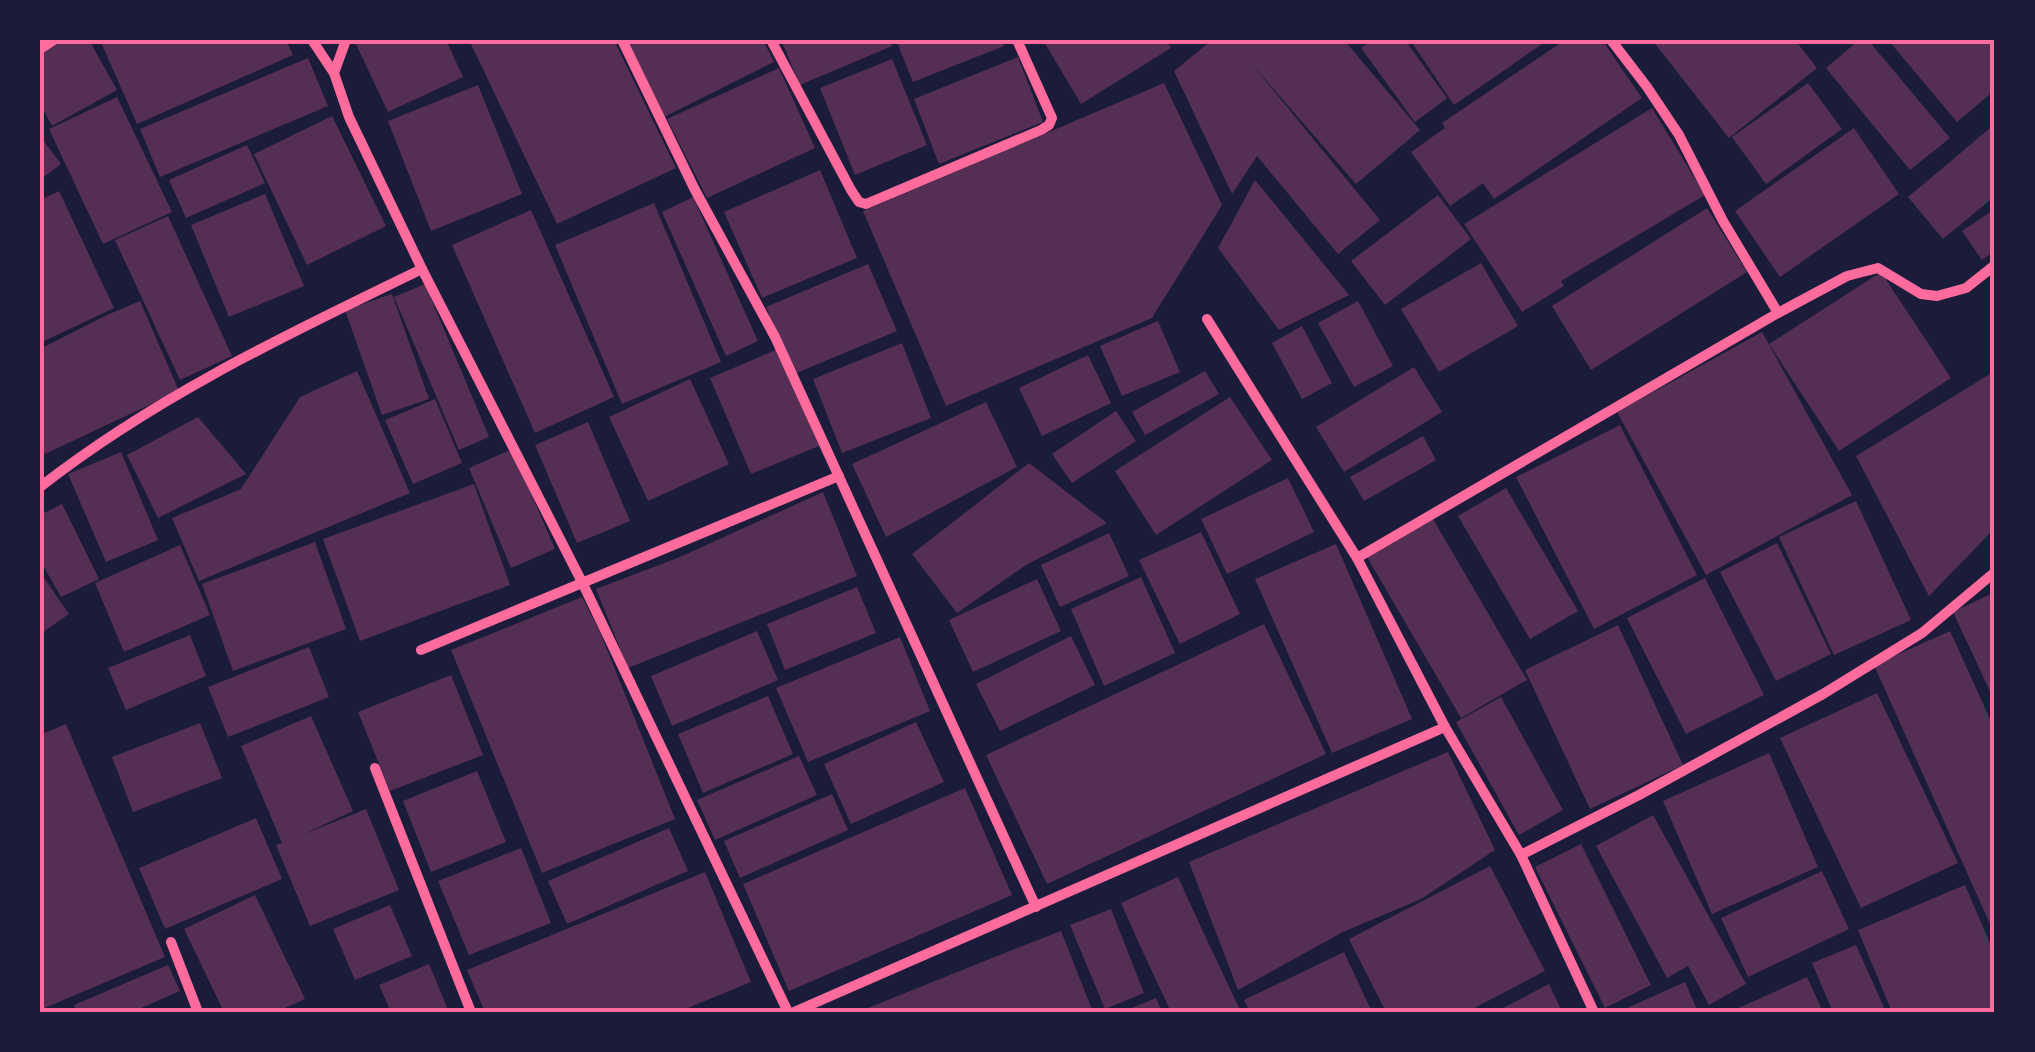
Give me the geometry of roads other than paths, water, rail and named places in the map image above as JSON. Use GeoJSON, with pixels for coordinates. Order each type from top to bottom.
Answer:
{"type":"FeatureCollection","features":[{"type":"Feature","properties":{"kind":"street"},"geometry":{"type":"LineString","coordinates":[[40,48],[54,40]]}},
{"type":"Feature","properties":{"kind":"street"},"geometry":{"type":"LineString","coordinates":[[312,40],[334,73],[348,117],[583,584],[791,1012],[1445,727]]}},
{"type":"Feature","properties":{"kind":"street"},"geometry":{"type":"LineString","coordinates":[[334,73],[346,40]]}},
{"type":"Feature","properties":{"kind":"street"},"geometry":{"type":"LineString","coordinates":[[622,40],[695,190],[775,336],[1036,907]]}},
{"type":"Feature","properties":{"kind":"street"},"geometry":{"type":"LineString","coordinates":[[771,40],[850,190],[859,202],[866,204],[1049,125],[1052,118],[1017,40]]}},
{"type":"Feature","properties":{"kind":"street"},"geometry":{"type":"LineString","coordinates":[[1611,40],[1648,86],[1679,135],[1723,221],[1778,313]]}},
{"type":"Feature","properties":{"kind":"street"},"geometry":{"type":"LineString","coordinates":[[1357,558],[1847,276],[1878,268],[1921,294],[1938,296],[1966,288],[1995,265]]}},
{"type":"Feature","properties":{"kind":"street"},"geometry":{"type":"LineString","coordinates":[[40,487],[88,450],[184,390],[422,269]]}},
{"type":"Feature","properties":{"kind":"street"},"geometry":{"type":"LineString","coordinates":[[1207,319],[1357,558],[1445,727],[1522,855],[1594,1012]]}},
{"type":"Feature","properties":{"kind":"street"},"geometry":{"type":"LineString","coordinates":[[421,650],[839,476]]}},
{"type":"Feature","properties":{"kind":"street"},"geometry":{"type":"LineString","coordinates":[[1522,855],[1824,694],[1922,633],[1995,572]]}},
{"type":"Feature","properties":{"kind":"street"},"geometry":{"type":"LineString","coordinates":[[376,768],[472,1012]]}},
{"type":"Feature","properties":{"kind":"street"},"geometry":{"type":"LineString","coordinates":[[171,942],[198,1012]]}}]}
